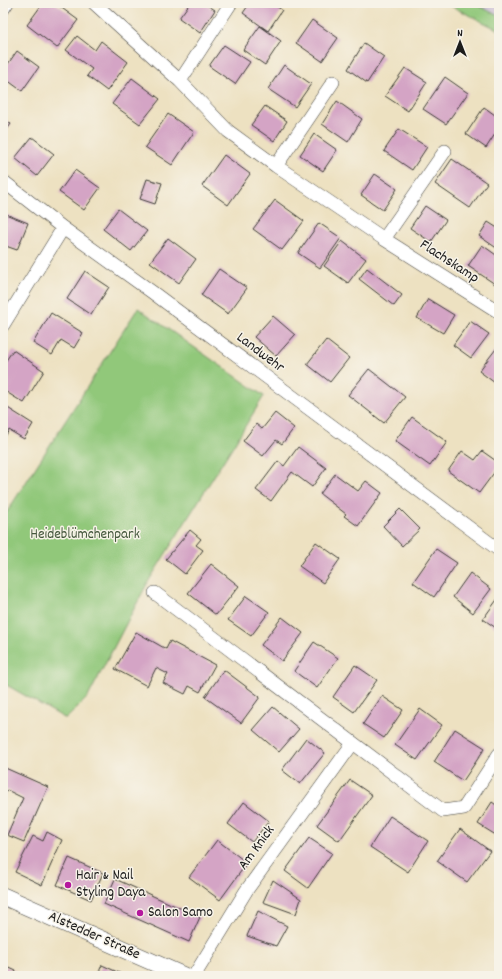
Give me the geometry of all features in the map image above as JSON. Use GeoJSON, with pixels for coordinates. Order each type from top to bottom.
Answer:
{"type":"FeatureCollection","features":[{"type":"Feature","properties":{"kind":"street"},"geometry":{"type":"LineString","coordinates":[[3,9],[7,3]]}},
{"type":"Feature","properties":{"kind":"street","name":"Flachskamp"},"geometry":{"type":"LineString","coordinates":[[94,3],[180,81],[228,131],[276,166],[384,239],[498,311]]}},
{"type":"Feature","properties":{"kind":"street"},"geometry":{"type":"LineString","coordinates":[[180,81],[231,3]]}},
{"type":"Feature","properties":{"kind":"street"},"geometry":{"type":"LineString","coordinates":[[276,166],[334,82]]}},
{"type":"Feature","properties":{"kind":"street"},"geometry":{"type":"LineString","coordinates":[[384,239],[445,151]]}},
{"type":"Feature","properties":{"kind":"street","name":"Landwehr"},"geometry":{"type":"LineString","coordinates":[[3,181],[63,228],[152,292],[499,550]]}},
{"type":"Feature","properties":{"kind":"street"},"geometry":{"type":"LineString","coordinates":[[3,324],[63,228]]}},
{"type":"Feature","properties":{"kind":"street"},"geometry":{"type":"LineString","coordinates":[[155,593],[443,811],[464,808],[499,754]]}},
{"type":"Feature","properties":{"kind":"street","name":"Am Knick"},"geometry":{"type":"LineString","coordinates":[[194,976],[246,891],[353,743]]}},
{"type":"Feature","properties":{"kind":"street","name":"Alstedder Straße"},"geometry":{"type":"LineString","coordinates":[[3,896],[184,976]]}},
{"type":"Feature","properties":{"kind":"shaded area"},"geometry":{"type":"Polygon","coordinates":[[[473,3],[499,3],[499,16],[473,3]]]}},
{"type":"Feature","properties":{"kind":"green space"},"geometry":{"type":"Polygon","coordinates":[[[445,3],[473,3],[499,16],[499,30],[445,3]]]}},
{"type":"Feature","properties":{"kind":"green space","name":"Heideblümchenpark"},"geometry":{"type":"Polygon","coordinates":[[[138,308],[264,396],[148,582],[88,697],[66,719],[3,683],[3,518],[138,308]]]}},
{"type":"Feature","properties":{"kind":"building"},"geometry":{"type":"Polygon","coordinates":[[[43,3],[55,3],[78,20],[57,48],[27,25],[43,3]]]}},
{"type":"Feature","properties":{"kind":"building"},"geometry":{"type":"Polygon","coordinates":[[[190,3],[204,3],[215,10],[200,33],[179,18],[190,3]]]}},
{"type":"Feature","properties":{"kind":"building"},"geometry":{"type":"Polygon","coordinates":[[[250,3],[271,3],[282,10],[268,31],[243,13],[250,3]]]}},
{"type":"Feature","properties":{"kind":"building"},"geometry":{"type":"Polygon","coordinates":[[[312,20],[338,38],[322,61],[296,43],[312,20]]]}},
{"type":"Feature","properties":{"kind":"building"},"geometry":{"type":"Polygon","coordinates":[[[260,26],[281,41],[265,65],[243,50],[260,26]]]}},
{"type":"Feature","properties":{"kind":"building"},"geometry":{"type":"Polygon","coordinates":[[[77,36],[95,50],[101,41],[128,62],[107,91],[87,76],[92,69],[66,50],[77,36]]]}},
{"type":"Feature","properties":{"kind":"building"},"geometry":{"type":"Polygon","coordinates":[[[364,43],[384,57],[367,83],[348,69],[364,43]]]}},
{"type":"Feature","properties":{"kind":"building"},"geometry":{"type":"Polygon","coordinates":[[[224,45],[250,62],[235,84],[209,66],[224,45]]]}},
{"type":"Feature","properties":{"kind":"building"},"geometry":{"type":"Polygon","coordinates":[[[17,51],[39,67],[22,91],[3,77],[3,71],[17,51]]]}},
{"type":"Feature","properties":{"kind":"building"},"geometry":{"type":"Polygon","coordinates":[[[284,65],[311,84],[295,107],[268,89],[284,65]]]}},
{"type":"Feature","properties":{"kind":"building"},"geometry":{"type":"Polygon","coordinates":[[[405,68],[427,82],[408,111],[385,96],[405,68]]]}},
{"type":"Feature","properties":{"kind":"building"},"geometry":{"type":"Polygon","coordinates":[[[445,77],[468,93],[446,124],[423,109],[445,77]]]}},
{"type":"Feature","properties":{"kind":"building"},"geometry":{"type":"Polygon","coordinates":[[[132,78],[160,99],[140,124],[112,104],[132,78]]]}},
{"type":"Feature","properties":{"kind":"building"},"geometry":{"type":"Polygon","coordinates":[[[337,101],[362,119],[348,142],[322,124],[337,101]]]}},
{"type":"Feature","properties":{"kind":"building"},"geometry":{"type":"Polygon","coordinates":[[[265,106],[287,121],[274,141],[251,125],[265,106]]]}},
{"type":"Feature","properties":{"kind":"building"},"geometry":{"type":"Polygon","coordinates":[[[484,107],[499,118],[499,128],[486,148],[466,134],[484,107]]]}},
{"type":"Feature","properties":{"kind":"building"},"geometry":{"type":"Polygon","coordinates":[[[168,114],[194,132],[172,165],[145,147],[168,114]]]}},
{"type":"Feature","properties":{"kind":"building"},"geometry":{"type":"Polygon","coordinates":[[[3,118],[11,124],[3,135],[3,118]]]}},
{"type":"Feature","properties":{"kind":"building"},"geometry":{"type":"Polygon","coordinates":[[[399,129],[427,147],[412,170],[384,151],[399,129]]]}},
{"type":"Feature","properties":{"kind":"building"},"geometry":{"type":"Polygon","coordinates":[[[314,134],[337,150],[323,171],[300,155],[314,134]]]}},
{"type":"Feature","properties":{"kind":"building"},"geometry":{"type":"Polygon","coordinates":[[[32,137],[54,154],[37,176],[15,158],[32,137]]]}},
{"type":"Feature","properties":{"kind":"building"},"geometry":{"type":"Polygon","coordinates":[[[224,155],[250,174],[228,205],[202,186],[224,155]]]}},
{"type":"Feature","properties":{"kind":"building"},"geometry":{"type":"Polygon","coordinates":[[[452,159],[487,183],[470,208],[435,184],[452,159]]]}},
{"type":"Feature","properties":{"kind":"building"},"geometry":{"type":"Polygon","coordinates":[[[75,170],[100,188],[84,210],[59,192],[75,170]]]}},
{"type":"Feature","properties":{"kind":"building"},"geometry":{"type":"Polygon","coordinates":[[[375,174],[397,189],[383,210],[361,195],[375,174]]]}},
{"type":"Feature","properties":{"kind":"building"},"geometry":{"type":"Polygon","coordinates":[[[147,179],[162,183],[155,204],[140,199],[147,179]]]}},
{"type":"Feature","properties":{"kind":"building"},"geometry":{"type":"Polygon","coordinates":[[[275,200],[304,221],[282,250],[253,229],[275,200]]]}},
{"type":"Feature","properties":{"kind":"building"},"geometry":{"type":"Polygon","coordinates":[[[425,206],[446,220],[431,242],[410,228],[425,206]]]}},
{"type":"Feature","properties":{"kind":"building"},"geometry":{"type":"Polygon","coordinates":[[[118,209],[147,231],[131,251],[103,229],[118,209]]]}},
{"type":"Feature","properties":{"kind":"building"},"geometry":{"type":"Polygon","coordinates":[[[3,213],[28,223],[17,250],[3,245],[3,213]]]}},
{"type":"Feature","properties":{"kind":"building"},"geometry":{"type":"Polygon","coordinates":[[[488,222],[499,229],[498,249],[479,236],[488,222]]]}},
{"type":"Feature","properties":{"kind":"building"},"geometry":{"type":"Polygon","coordinates":[[[319,223],[341,238],[320,268],[298,253],[319,223]]]}},
{"type":"Feature","properties":{"kind":"building"},"geometry":{"type":"Polygon","coordinates":[[[168,238],[196,259],[179,283],[150,262],[168,238]]]}},
{"type":"Feature","properties":{"kind":"building"},"geometry":{"type":"Polygon","coordinates":[[[342,241],[366,259],[348,283],[324,266],[342,241]]]}},
{"type":"Feature","properties":{"kind":"building"},"geometry":{"type":"Polygon","coordinates":[[[482,245],[499,257],[499,278],[495,284],[468,266],[482,245]]]}},
{"type":"Feature","properties":{"kind":"building"},"geometry":{"type":"Polygon","coordinates":[[[367,268],[402,295],[394,306],[359,279],[367,268]]]}},
{"type":"Feature","properties":{"kind":"building"},"geometry":{"type":"Polygon","coordinates":[[[219,269],[247,288],[228,314],[201,295],[219,269]]]}},
{"type":"Feature","properties":{"kind":"building"},"geometry":{"type":"Polygon","coordinates":[[[85,271],[109,287],[91,315],[67,299],[85,271]]]}},
{"type":"Feature","properties":{"kind":"building"},"geometry":{"type":"Polygon","coordinates":[[[428,299],[454,315],[443,333],[417,318],[428,299]]]}},
{"type":"Feature","properties":{"kind":"building"},"geometry":{"type":"Polygon","coordinates":[[[51,313],[83,333],[74,348],[61,340],[52,355],[33,343],[51,313]]]}},
{"type":"Feature","properties":{"kind":"building"},"geometry":{"type":"Polygon","coordinates":[[[273,316],[295,335],[276,356],[254,337],[273,316]]]}},
{"type":"Feature","properties":{"kind":"building"},"geometry":{"type":"Polygon","coordinates":[[[470,321],[489,334],[471,358],[453,345],[470,321]]]}},
{"type":"Feature","properties":{"kind":"building"},"geometry":{"type":"Polygon","coordinates":[[[326,340],[349,358],[330,382],[307,364],[326,340]]]}},
{"type":"Feature","properties":{"kind":"building"},"geometry":{"type":"Polygon","coordinates":[[[499,345],[499,386],[479,371],[499,345]]]}},
{"type":"Feature","properties":{"kind":"building"},"geometry":{"type":"Polygon","coordinates":[[[13,350],[44,371],[24,403],[3,390],[3,365],[13,350]]]}},
{"type":"Feature","properties":{"kind":"building"},"geometry":{"type":"Polygon","coordinates":[[[369,369],[405,397],[384,423],[348,395],[369,369]]]}},
{"type":"Feature","properties":{"kind":"building"},"geometry":{"type":"Polygon","coordinates":[[[3,405],[33,424],[24,439],[9,430],[3,440],[3,405]]]}},
{"type":"Feature","properties":{"kind":"building"},"geometry":{"type":"Polygon","coordinates":[[[275,413],[294,428],[282,444],[276,440],[263,456],[243,441],[256,424],[262,429],[275,413]]]}},
{"type":"Feature","properties":{"kind":"building"},"geometry":{"type":"Polygon","coordinates":[[[412,417],[447,442],[430,466],[395,441],[412,417]]]}},
{"type":"Feature","properties":{"kind":"building"},"geometry":{"type":"Polygon","coordinates":[[[298,447],[326,468],[312,487],[292,472],[271,501],[256,490],[278,461],[284,466],[298,447]]]}},
{"type":"Feature","properties":{"kind":"building"},"geometry":{"type":"Polygon","coordinates":[[[462,451],[475,460],[482,451],[499,463],[499,466],[479,493],[448,471],[462,451]]]}},
{"type":"Feature","properties":{"kind":"building"},"geometry":{"type":"Polygon","coordinates":[[[335,474],[358,491],[366,481],[382,493],[358,526],[344,516],[346,514],[320,494],[335,474]]]}},
{"type":"Feature","properties":{"kind":"building"},"geometry":{"type":"Polygon","coordinates":[[[400,509],[420,529],[402,546],[383,526],[400,509]]]}},
{"type":"Feature","properties":{"kind":"building"},"geometry":{"type":"Polygon","coordinates":[[[190,530],[201,539],[196,545],[203,550],[185,574],[166,559],[190,530]]]}},
{"type":"Feature","properties":{"kind":"building"},"geometry":{"type":"Polygon","coordinates":[[[316,542],[340,559],[323,583],[299,566],[316,542]]]}},
{"type":"Feature","properties":{"kind":"building"},"geometry":{"type":"Polygon","coordinates":[[[436,549],[457,563],[434,597],[413,582],[436,549]]]}},
{"type":"Feature","properties":{"kind":"building"},"geometry":{"type":"Polygon","coordinates":[[[211,564],[239,586],[216,615],[188,593],[211,564]]]}},
{"type":"Feature","properties":{"kind":"building"},"geometry":{"type":"Polygon","coordinates":[[[470,573],[491,589],[473,613],[453,597],[470,573]]]}},
{"type":"Feature","properties":{"kind":"building"},"geometry":{"type":"Polygon","coordinates":[[[246,596],[269,612],[251,636],[228,620],[246,596]]]}},
{"type":"Feature","properties":{"kind":"building"},"geometry":{"type":"Polygon","coordinates":[[[499,597],[499,630],[483,619],[499,597]]]}},
{"type":"Feature","properties":{"kind":"building"},"geometry":{"type":"Polygon","coordinates":[[[282,617],[303,633],[282,661],[261,645],[282,617]]]}},
{"type":"Feature","properties":{"kind":"building"},"geometry":{"type":"Polygon","coordinates":[[[136,632],[166,649],[170,641],[215,665],[200,692],[189,686],[185,694],[163,683],[168,674],[156,668],[147,686],[115,669],[136,632]]]}},
{"type":"Feature","properties":{"kind":"building"},"geometry":{"type":"Polygon","coordinates":[[[314,642],[338,658],[317,688],[294,671],[314,642]]]}},
{"type":"Feature","properties":{"kind":"building"},"geometry":{"type":"Polygon","coordinates":[[[355,665],[377,680],[354,712],[333,697],[355,665]]]}},
{"type":"Feature","properties":{"kind":"building"},"geometry":{"type":"Polygon","coordinates":[[[224,670],[260,697],[241,723],[205,697],[224,670]]]}},
{"type":"Feature","properties":{"kind":"building"},"geometry":{"type":"Polygon","coordinates":[[[382,696],[403,710],[384,738],[363,724],[382,696]]]}},
{"type":"Feature","properties":{"kind":"building"},"geometry":{"type":"Polygon","coordinates":[[[273,707],[299,729],[279,752],[253,730],[273,707]]]}},
{"type":"Feature","properties":{"kind":"building"},"geometry":{"type":"Polygon","coordinates":[[[420,709],[442,725],[417,760],[395,745],[420,709]]]}},
{"type":"Feature","properties":{"kind":"building"},"geometry":{"type":"Polygon","coordinates":[[[455,729],[485,748],[463,781],[434,762],[455,729]]]}},
{"type":"Feature","properties":{"kind":"building"},"geometry":{"type":"Polygon","coordinates":[[[306,738],[325,753],[300,784],[282,770],[306,738]]]}},
{"type":"Feature","properties":{"kind":"building"},"geometry":{"type":"Polygon","coordinates":[[[3,767],[48,787],[24,842],[7,835],[23,798],[7,790],[3,799],[3,767]]]}},
{"type":"Feature","properties":{"kind":"building"},"geometry":{"type":"Polygon","coordinates":[[[350,780],[372,795],[339,841],[317,825],[350,780]]]}},
{"type":"Feature","properties":{"kind":"building"},"geometry":{"type":"Polygon","coordinates":[[[244,802],[269,821],[252,842],[228,824],[244,802]]]}},
{"type":"Feature","properties":{"kind":"building"},"geometry":{"type":"Polygon","coordinates":[[[492,802],[499,807],[499,837],[478,824],[492,802]]]}},
{"type":"Feature","properties":{"kind":"building"},"geometry":{"type":"Polygon","coordinates":[[[390,816],[428,841],[408,872],[370,847],[390,816]]]}},
{"type":"Feature","properties":{"kind":"building"},"geometry":{"type":"Polygon","coordinates":[[[460,829],[490,851],[467,882],[437,861],[460,829]]]}},
{"type":"Feature","properties":{"kind":"building"},"geometry":{"type":"Polygon","coordinates":[[[47,832],[62,840],[42,885],[15,872],[33,836],[43,841],[47,832]]]}},
{"type":"Feature","properties":{"kind":"building"},"geometry":{"type":"Polygon","coordinates":[[[309,838],[332,853],[308,888],[285,871],[309,838]]]}},
{"type":"Feature","properties":{"kind":"building"},"geometry":{"type":"Polygon","coordinates":[[[217,840],[247,863],[220,900],[189,877],[217,840]]]}},
{"type":"Feature","properties":{"kind":"building"},"geometry":{"type":"Polygon","coordinates":[[[69,858],[103,873],[91,900],[57,885],[69,858]]]}},
{"type":"Feature","properties":{"kind":"building"},"geometry":{"type":"Polygon","coordinates":[[[115,879],[200,917],[189,942],[104,904],[115,879]]]}},
{"type":"Feature","properties":{"kind":"building"},"geometry":{"type":"Polygon","coordinates":[[[273,880],[301,899],[296,914],[263,902],[273,880]]]}},
{"type":"Feature","properties":{"kind":"building"},"geometry":{"type":"Polygon","coordinates":[[[258,911],[287,926],[276,946],[247,936],[258,911]]]}},
{"type":"Feature","properties":{"kind":"building"},"geometry":{"type":"Polygon","coordinates":[[[3,965],[16,971],[14,976],[3,976],[3,965]]]}},
{"type":"Feature","properties":{"kind":"building"},"geometry":{"type":"Polygon","coordinates":[[[102,965],[126,976],[97,976],[102,965]]]}},
{"type":"Feature","properties":{"kind":"railway"},"geometry":{"type":"LineString","coordinates":[[492,3],[499,6]]}},
{"type":"Feature","properties":{"kind":"place","name":"Hair & Nail Styling Daya"},"geometry":{"type":"Point","coordinates":[68,885]}},
{"type":"Feature","properties":{"kind":"place","name":"Salon Samo"},"geometry":{"type":"Point","coordinates":[140,913]}}]}
